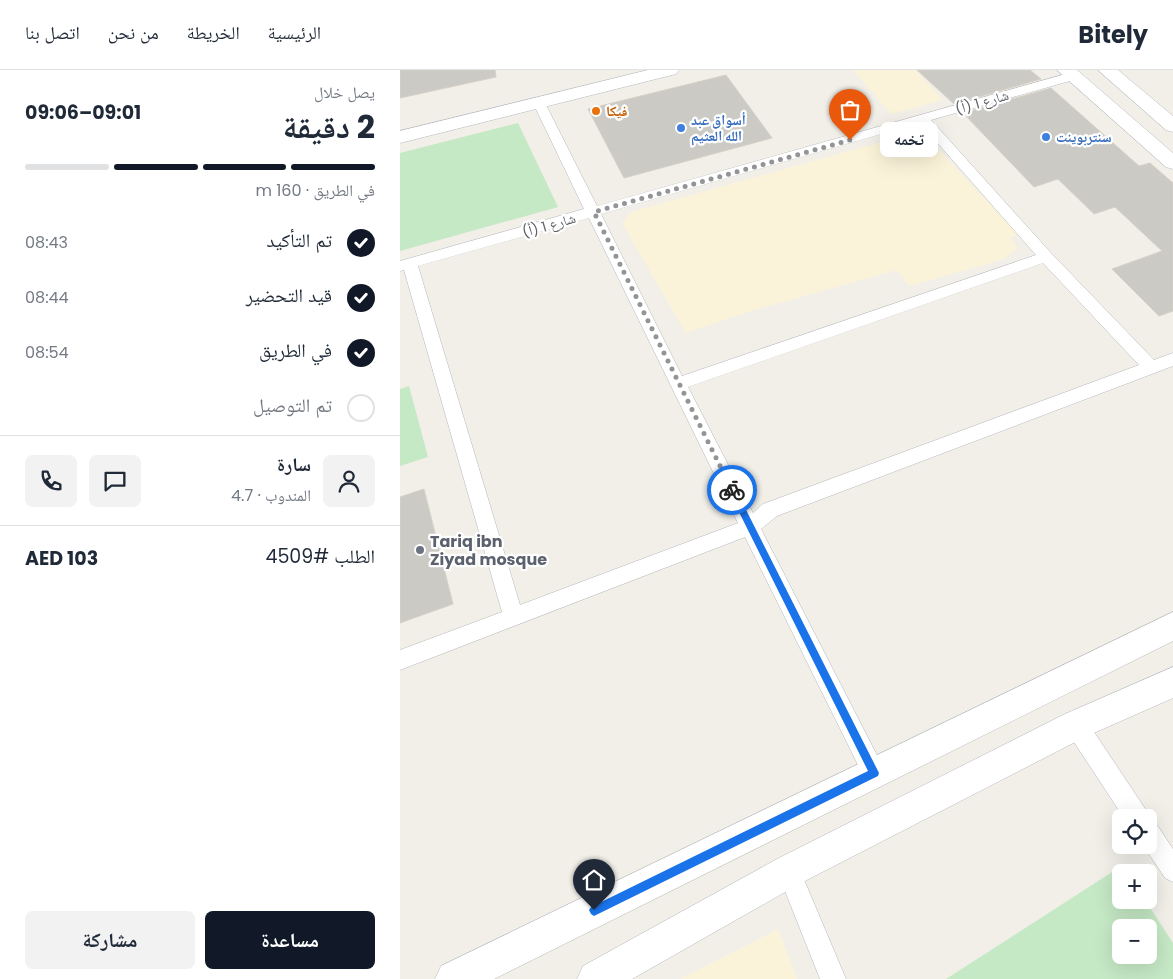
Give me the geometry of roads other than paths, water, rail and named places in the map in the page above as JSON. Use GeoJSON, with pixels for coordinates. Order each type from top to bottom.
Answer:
{"type":"FeatureCollection","features":[{"type":"Feature","properties":{"kind":"main road"},"geometry":{"type":"LineString","coordinates":[[400,121],[610,70]]}},
{"type":"Feature","properties":{"kind":"main road"},"geometry":{"type":"LineString","coordinates":[[400,137],[670,70]]}},
{"type":"Feature","properties":{"kind":"main road"},"geometry":{"type":"LineString","coordinates":[[1107,70],[1173,126]]}},
{"type":"Feature","properties":{"kind":"main road"},"geometry":{"type":"LineString","coordinates":[[1069,73],[1173,163]]}},
{"type":"Feature","properties":{"kind":"main road"},"geometry":{"type":"LineString","coordinates":[[454,979],[1173,626]]}},
{"type":"Feature","properties":{"kind":"main road"},"geometry":{"type":"LineString","coordinates":[[596,979],[788,872],[1076,725],[1173,682]]}},
{"type":"Feature","properties":{"kind":"street","name":"شارع 1 (أ)"},"geometry":{"type":"LineString","coordinates":[[405,265],[923,119],[1069,73]]}},
{"type":"Feature","properties":{"kind":"street"},"geometry":{"type":"LineString","coordinates":[[539,103],[874,773]]}},
{"type":"Feature","properties":{"kind":"street"},"geometry":{"type":"LineString","coordinates":[[923,119],[1046,257],[1152,368]]}},
{"type":"Feature","properties":{"kind":"street"},"geometry":{"type":"LineString","coordinates":[[678,384],[1046,257]]}},
{"type":"Feature","properties":{"kind":"street"},"geometry":{"type":"LineString","coordinates":[[405,265],[514,618]]}},
{"type":"Feature","properties":{"kind":"street"},"geometry":{"type":"LineString","coordinates":[[400,660],[751,526],[770,510],[1173,359]]}},
{"type":"Feature","properties":{"kind":"street"},"geometry":{"type":"LineString","coordinates":[[1076,725],[1132,809]]}},
{"type":"Feature","properties":{"kind":"street"},"geometry":{"type":"LineString","coordinates":[[1157,845],[1173,870]]}},
{"type":"Feature","properties":{"kind":"street"},"geometry":{"type":"LineString","coordinates":[[788,872],[834,979]]}},
{"type":"Feature","properties":{"kind":"place","name":"فيكا"},"geometry":{"type":"Point","coordinates":[596,111]}},
{"type":"Feature","properties":{"kind":"place","name":"أسواق عبد الله العثيم"},"geometry":{"type":"Point","coordinates":[681,128]}},
{"type":"Feature","properties":{"kind":"place","name":"سنتربوينت"},"geometry":{"type":"Point","coordinates":[1046,137]}},
{"type":"Feature","properties":{"kind":"place","name":"تخمه"},"geometry":{"type":"Point","coordinates":[850,140]}},
{"type":"Feature","properties":{"kind":"place","name":"Tariq ibn Ziyad mosque"},"geometry":{"type":"Point","coordinates":[420,550]}}]}
